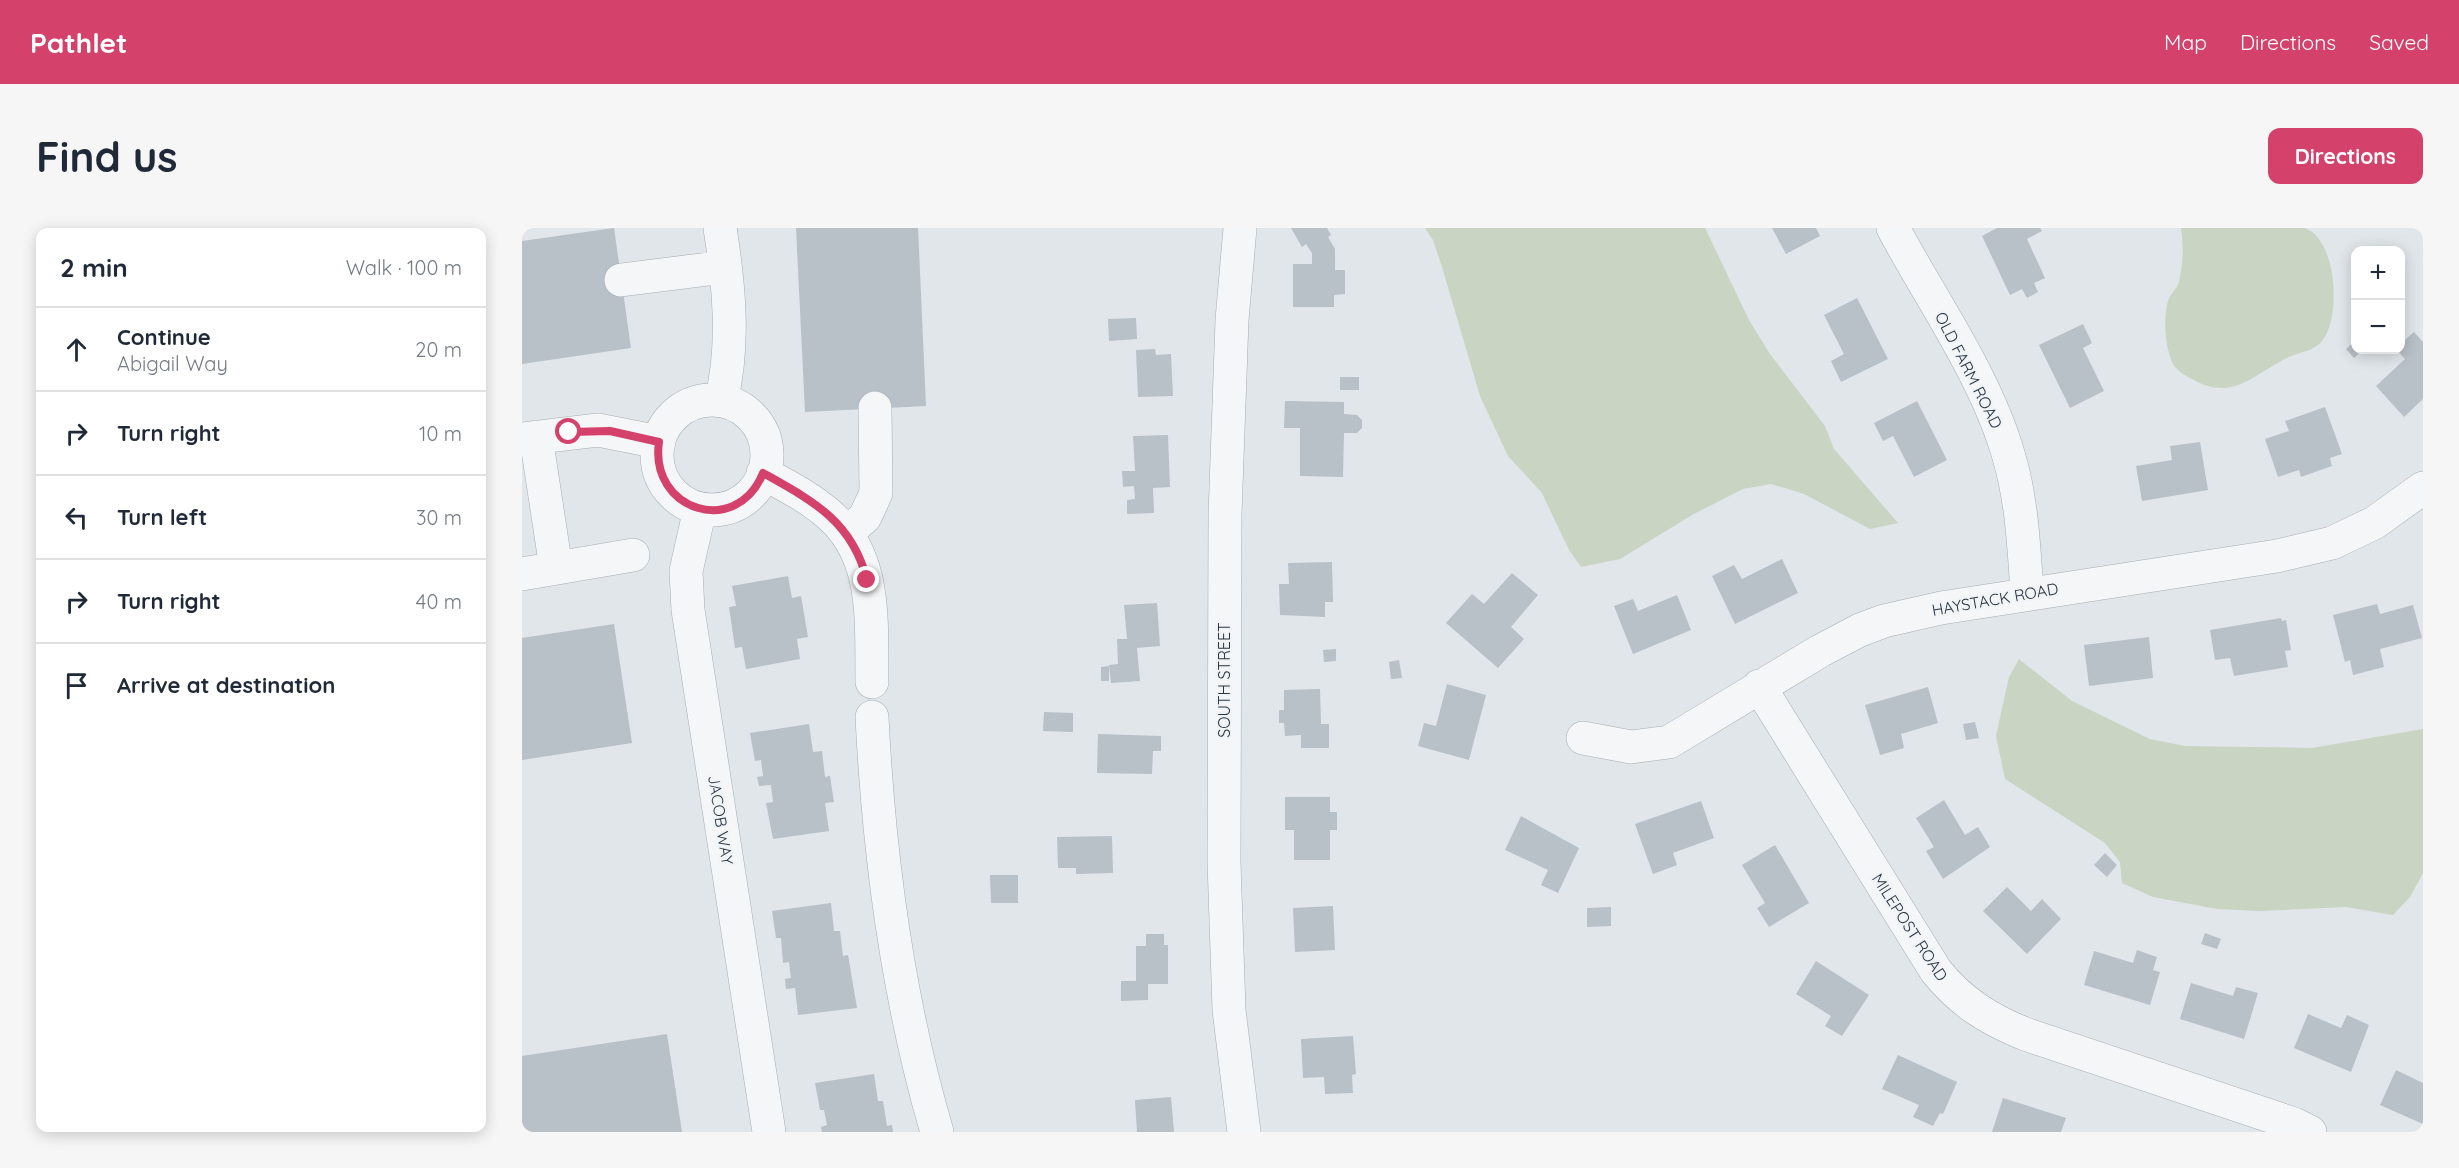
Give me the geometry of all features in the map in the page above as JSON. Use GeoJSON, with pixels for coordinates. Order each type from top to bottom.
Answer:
{"type":"FeatureCollection","features":[{"type":"Feature","properties":{"kind":"street"},"geometry":{"type":"LineString","coordinates":[[720,228],[725,267],[729,351],[721,401]]}},
{"type":"Feature","properties":{"kind":"street","name":"SOUTH STREET"},"geometry":{"type":"LineString","coordinates":[[1240,228],[1232,320],[1225,538],[1224,862],[1229,1010],[1244,1132]]}},
{"type":"Feature","properties":{"kind":"street","name":"OLD FARM ROAD"},"geometry":{"type":"LineString","coordinates":[[1893,228],[1968,363],[1999,428],[2009,457],[2021,518],[2026,593]]}},
{"type":"Feature","properties":{"kind":"street"},"geometry":{"type":"LineString","coordinates":[[621,280],[725,267]]}},
{"type":"Feature","properties":{"kind":"street"},"geometry":{"type":"LineString","coordinates":[[721,401],[747,413],[759,427],[765,445],[763,473],[755,489],[742,501],[718,510],[700,509],[683,502],[668,489],[659,471],[659,442],[668,423],[682,409],[701,402],[721,401]]}},
{"type":"Feature","properties":{"kind":"street"},"geometry":{"type":"LineString","coordinates":[[847,533],[865,517],[876,494],[875,408]]}},
{"type":"Feature","properties":{"kind":"street"},"geometry":{"type":"LineString","coordinates":[[556,568],[529,438],[604,430],[659,442]]}},
{"type":"Feature","properties":{"kind":"street"},"geometry":{"type":"LineString","coordinates":[[763,473],[813,502],[847,533],[863,563],[867,580],[872,682]]}},
{"type":"Feature","properties":{"kind":"street","name":"HAYSTACK ROAD"},"geometry":{"type":"LineString","coordinates":[[1583,738],[1631,747],[1669,742],[1759,686],[1860,630],[1884,621],[2026,593],[2277,556],[2332,543],[2374,524],[2423,488]]}},
{"type":"Feature","properties":{"kind":"street","name":"JACOB WAY"},"geometry":{"type":"LineString","coordinates":[[700,509],[687,559],[688,610],[769,1132]]}},
{"type":"Feature","properties":{"kind":"street"},"geometry":{"type":"LineString","coordinates":[[522,574],[633,555]]}},
{"type":"Feature","properties":{"kind":"street","name":"MILEPOST ROAD"},"geometry":{"type":"LineString","coordinates":[[1759,686],[1936,971],[1965,1002],[1990,1019],[2025,1034],[2283,1120],[2310,1132]]}},
{"type":"Feature","properties":{"kind":"street"},"geometry":{"type":"LineString","coordinates":[[872,717],[888,914],[916,1055],[937,1132]]}},
{"type":"Feature","properties":{"kind":"green space"},"geometry":{"type":"Polygon","coordinates":[[[1425,228],[1705,228],[1749,320],[1770,354],[1825,426],[1834,449],[1898,523],[1870,529],[1804,494],[1771,484],[1743,489],[1692,515],[1620,559],[1581,567],[1569,550],[1542,493],[1508,456],[1480,396],[1442,267],[1433,240],[1425,228]]]}},
{"type":"Feature","properties":{"kind":"green space"},"geometry":{"type":"Polygon","coordinates":[[[2181,228],[2304,228],[2315,235],[2324,247],[2333,283],[2334,302],[2326,335],[2318,345],[2289,357],[2232,387],[2208,386],[2180,372],[2170,357],[2165,324],[2168,301],[2178,285],[2180,275],[2183,248],[2181,228]]]}},
{"type":"Feature","properties":{"kind":"green space"},"geometry":{"type":"Polygon","coordinates":[[[2019,659],[2072,701],[2150,739],[2185,746],[2312,748],[2423,729],[2423,873],[2410,897],[2393,915],[2346,907],[2261,911],[2217,909],[2153,897],[2122,883],[2120,862],[2105,843],[2005,779],[1996,736],[2009,677],[2019,659]]]}},
{"type":"Feature","properties":{"kind":"building"},"geometry":{"type":"Polygon","coordinates":[[[614,228],[631,348],[522,364],[522,241],[614,228]]]}},
{"type":"Feature","properties":{"kind":"building"},"geometry":{"type":"Polygon","coordinates":[[[796,228],[918,228],[926,406],[805,412],[796,228]]]}},
{"type":"Feature","properties":{"kind":"building"},"geometry":{"type":"Polygon","coordinates":[[[1291,228],[1327,228],[1331,235],[1328,237],[1335,249],[1335,270],[1345,270],[1345,294],[1334,295],[1334,307],[1293,307],[1293,264],[1312,264],[1312,253],[1306,244],[1302,247],[1291,228]]]}},
{"type":"Feature","properties":{"kind":"building"},"geometry":{"type":"Polygon","coordinates":[[[1772,228],[1816,228],[1820,236],[1786,254],[1772,228]]]}},
{"type":"Feature","properties":{"kind":"building"},"geometry":{"type":"Polygon","coordinates":[[[1997,228],[2040,228],[2042,231],[2027,239],[2045,278],[2034,283],[2038,292],[2027,298],[2022,289],[2010,295],[1982,236],[1997,228]]]}},
{"type":"Feature","properties":{"kind":"building"},"geometry":{"type":"Polygon","coordinates":[[[1857,298],[1888,359],[1841,382],[1831,361],[1844,354],[1824,315],[1857,298]]]}},
{"type":"Feature","properties":{"kind":"building"},"geometry":{"type":"Polygon","coordinates":[[[1136,318],[1137,339],[1109,341],[1108,319],[1136,318]]]}},
{"type":"Feature","properties":{"kind":"building"},"geometry":{"type":"Polygon","coordinates":[[[2083,324],[2092,343],[2083,348],[2104,391],[2070,408],[2039,345],[2083,324]]]}},
{"type":"Feature","properties":{"kind":"building"},"geometry":{"type":"Polygon","coordinates":[[[2414,332],[2423,342],[2423,399],[2404,417],[2376,386],[2405,359],[2401,354],[2405,354],[2405,340],[2414,332]]]}},
{"type":"Feature","properties":{"kind":"building"},"geometry":{"type":"Polygon","coordinates":[[[2351,344],[2351,354],[2358,354],[2354,358],[2346,349],[2351,344]]]}},
{"type":"Feature","properties":{"kind":"building"},"geometry":{"type":"Polygon","coordinates":[[[1155,349],[1156,355],[1171,354],[1173,396],[1138,397],[1136,350],[1155,349]]]}},
{"type":"Feature","properties":{"kind":"building"},"geometry":{"type":"Polygon","coordinates":[[[1340,377],[1359,377],[1359,390],[1340,390],[1340,377]]]}},
{"type":"Feature","properties":{"kind":"building"},"geometry":{"type":"Polygon","coordinates":[[[1285,401],[1344,402],[1344,414],[1357,415],[1362,420],[1362,428],[1357,433],[1344,433],[1343,477],[1300,476],[1300,428],[1284,428],[1285,401]]]}},
{"type":"Feature","properties":{"kind":"building"},"geometry":{"type":"Polygon","coordinates":[[[1917,401],[1947,460],[1914,477],[1893,436],[1883,441],[1874,423],[1917,401]]]}},
{"type":"Feature","properties":{"kind":"building"},"geometry":{"type":"Polygon","coordinates":[[[2325,407],[2342,454],[2330,458],[2332,466],[2301,477],[2299,470],[2278,477],[2265,439],[2289,431],[2285,421],[2325,407]]]}},
{"type":"Feature","properties":{"kind":"building"},"geometry":{"type":"Polygon","coordinates":[[[1168,435],[1170,487],[1153,488],[1154,513],[1127,514],[1127,500],[1135,499],[1134,486],[1123,487],[1122,471],[1135,471],[1133,436],[1168,435]]]}},
{"type":"Feature","properties":{"kind":"building"},"geometry":{"type":"Polygon","coordinates":[[[2200,442],[2208,490],[2142,501],[2136,466],[2172,460],[2170,446],[2200,442]]]}},
{"type":"Feature","properties":{"kind":"building"},"geometry":{"type":"Polygon","coordinates":[[[1782,559],[1798,593],[1735,624],[1712,576],[1734,565],[1742,579],[1782,559]]]}},
{"type":"Feature","properties":{"kind":"building"},"geometry":{"type":"Polygon","coordinates":[[[1332,562],[1333,602],[1325,602],[1325,617],[1280,615],[1279,584],[1289,584],[1288,563],[1332,562]]]}},
{"type":"Feature","properties":{"kind":"building"},"geometry":{"type":"Polygon","coordinates":[[[1512,573],[1538,595],[1511,627],[1524,639],[1498,668],[1446,623],[1472,594],[1484,604],[1512,573]]]}},
{"type":"Feature","properties":{"kind":"building"},"geometry":{"type":"Polygon","coordinates":[[[788,576],[792,598],[801,596],[808,637],[797,639],[800,659],[746,669],[742,647],[735,648],[729,607],[736,606],[732,586],[788,576]]]}},
{"type":"Feature","properties":{"kind":"building"},"geometry":{"type":"Polygon","coordinates":[[[1677,595],[1691,630],[1633,654],[1614,606],[1633,599],[1638,611],[1677,595]]]}},
{"type":"Feature","properties":{"kind":"building"},"geometry":{"type":"Polygon","coordinates":[[[1157,603],[1160,646],[1137,648],[1140,681],[1111,683],[1109,665],[1118,664],[1117,639],[1127,639],[1124,605],[1157,603]]]}},
{"type":"Feature","properties":{"kind":"building"},"geometry":{"type":"Polygon","coordinates":[[[2377,604],[2380,614],[2413,605],[2422,638],[2380,649],[2384,667],[2353,675],[2350,660],[2345,662],[2333,615],[2377,604]]]}},
{"type":"Feature","properties":{"kind":"building"},"geometry":{"type":"Polygon","coordinates":[[[2281,618],[2282,621],[2286,620],[2291,650],[2285,651],[2288,667],[2234,676],[2230,658],[2215,660],[2210,630],[2281,618]]]}},
{"type":"Feature","properties":{"kind":"building"},"geometry":{"type":"Polygon","coordinates":[[[614,624],[632,743],[522,760],[522,638],[614,624]]]}},
{"type":"Feature","properties":{"kind":"building"},"geometry":{"type":"Polygon","coordinates":[[[2149,637],[2153,678],[2089,686],[2084,645],[2149,637]]]}},
{"type":"Feature","properties":{"kind":"building"},"geometry":{"type":"Polygon","coordinates":[[[1336,649],[1336,661],[1324,662],[1323,650],[1336,649]]]}},
{"type":"Feature","properties":{"kind":"building"},"geometry":{"type":"Polygon","coordinates":[[[1399,660],[1402,678],[1391,679],[1389,662],[1399,660]]]}},
{"type":"Feature","properties":{"kind":"building"},"geometry":{"type":"Polygon","coordinates":[[[1109,666],[1109,681],[1101,681],[1101,667],[1109,666]]]}},
{"type":"Feature","properties":{"kind":"building"},"geometry":{"type":"Polygon","coordinates":[[[1447,684],[1486,695],[1469,760],[1418,746],[1424,723],[1436,726],[1447,684]]]}},
{"type":"Feature","properties":{"kind":"building"},"geometry":{"type":"Polygon","coordinates":[[[1928,687],[1938,723],[1901,734],[1904,748],[1880,755],[1865,705],[1928,687]]]}},
{"type":"Feature","properties":{"kind":"building"},"geometry":{"type":"Polygon","coordinates":[[[1320,689],[1321,724],[1329,724],[1329,748],[1301,748],[1301,735],[1285,736],[1284,723],[1279,723],[1279,710],[1284,710],[1284,690],[1320,689]]]}},
{"type":"Feature","properties":{"kind":"building"},"geometry":{"type":"Polygon","coordinates":[[[1044,712],[1073,713],[1073,732],[1043,731],[1044,712]]]}},
{"type":"Feature","properties":{"kind":"building"},"geometry":{"type":"Polygon","coordinates":[[[1975,722],[1979,738],[1966,740],[1963,724],[1975,722]]]}},
{"type":"Feature","properties":{"kind":"building"},"geometry":{"type":"Polygon","coordinates":[[[809,724],[813,752],[822,751],[825,777],[830,776],[834,802],[825,803],[829,831],[773,839],[766,803],[773,802],[771,785],[759,786],[757,777],[763,776],[761,760],[755,761],[750,733],[809,724]]]}},
{"type":"Feature","properties":{"kind":"building"},"geometry":{"type":"Polygon","coordinates":[[[1098,734],[1161,736],[1161,751],[1153,751],[1152,774],[1097,773],[1098,734]]]}},
{"type":"Feature","properties":{"kind":"building"},"geometry":{"type":"Polygon","coordinates":[[[1285,797],[1330,797],[1330,812],[1337,812],[1337,830],[1330,830],[1330,860],[1294,860],[1294,830],[1285,830],[1285,797]]]}},
{"type":"Feature","properties":{"kind":"building"},"geometry":{"type":"Polygon","coordinates":[[[1944,800],[1965,835],[1978,827],[1990,847],[1943,879],[1926,851],[1934,847],[1916,818],[1944,800]]]}},
{"type":"Feature","properties":{"kind":"building"},"geometry":{"type":"Polygon","coordinates":[[[1701,801],[1714,838],[1673,853],[1677,865],[1653,874],[1635,824],[1701,801]]]}},
{"type":"Feature","properties":{"kind":"building"},"geometry":{"type":"Polygon","coordinates":[[[1521,816],[1579,848],[1558,893],[1541,885],[1548,870],[1505,850],[1521,816]]]}},
{"type":"Feature","properties":{"kind":"building"},"geometry":{"type":"Polygon","coordinates":[[[1112,836],[1113,873],[1076,874],[1076,868],[1058,868],[1057,837],[1112,836]]]}},
{"type":"Feature","properties":{"kind":"building"},"geometry":{"type":"Polygon","coordinates":[[[1775,845],[1809,903],[1769,927],[1757,908],[1765,903],[1742,865],[1775,845]]]}},
{"type":"Feature","properties":{"kind":"building"},"geometry":{"type":"Polygon","coordinates":[[[2105,853],[2117,865],[2107,877],[2094,865],[2105,853]]]}},
{"type":"Feature","properties":{"kind":"building"},"geometry":{"type":"Polygon","coordinates":[[[990,875],[1018,875],[1018,903],[991,903],[990,875]]]}},
{"type":"Feature","properties":{"kind":"building"},"geometry":{"type":"Polygon","coordinates":[[[2007,887],[2031,911],[2042,899],[2061,919],[2027,954],[1983,911],[2007,887]]]}},
{"type":"Feature","properties":{"kind":"building"},"geometry":{"type":"Polygon","coordinates":[[[831,903],[834,931],[840,931],[843,956],[848,955],[857,1008],[798,1015],[795,988],[786,989],[785,979],[791,978],[789,962],[783,963],[781,938],[776,938],[772,911],[831,903]]]}},
{"type":"Feature","properties":{"kind":"building"},"geometry":{"type":"Polygon","coordinates":[[[1333,906],[1335,950],[1295,952],[1293,908],[1333,906]]]}},
{"type":"Feature","properties":{"kind":"building"},"geometry":{"type":"Polygon","coordinates":[[[1611,907],[1611,926],[1587,927],[1587,908],[1611,907]]]}},
{"type":"Feature","properties":{"kind":"building"},"geometry":{"type":"Polygon","coordinates":[[[2205,933],[2221,939],[2217,949],[2201,944],[2205,933]]]}},
{"type":"Feature","properties":{"kind":"building"},"geometry":{"type":"Polygon","coordinates":[[[1146,934],[1164,934],[1164,945],[1168,945],[1168,984],[1148,984],[1148,1000],[1121,1001],[1121,981],[1136,981],[1136,946],[1146,946],[1146,934]]]}},
{"type":"Feature","properties":{"kind":"building"},"geometry":{"type":"Polygon","coordinates":[[[2137,950],[2157,957],[2153,970],[2160,972],[2150,1005],[2084,985],[2094,951],[2133,963],[2137,950]]]}},
{"type":"Feature","properties":{"kind":"building"},"geometry":{"type":"Polygon","coordinates":[[[1816,961],[1869,995],[1842,1036],[1825,1026],[1831,1016],[1796,994],[1816,961]]]}},
{"type":"Feature","properties":{"kind":"building"},"geometry":{"type":"Polygon","coordinates":[[[2191,983],[2233,996],[2236,987],[2258,993],[2244,1039],[2180,1019],[2191,983]]]}},
{"type":"Feature","properties":{"kind":"building"},"geometry":{"type":"Polygon","coordinates":[[[2308,1014],[2341,1028],[2347,1015],[2369,1025],[2351,1072],[2294,1048],[2308,1014]]]}},
{"type":"Feature","properties":{"kind":"building"},"geometry":{"type":"Polygon","coordinates":[[[667,1034],[682,1132],[522,1132],[522,1056],[667,1034]]]}},
{"type":"Feature","properties":{"kind":"building"},"geometry":{"type":"Polygon","coordinates":[[[1353,1036],[1356,1074],[1352,1075],[1353,1093],[1325,1094],[1324,1077],[1303,1078],[1301,1039],[1353,1036]]]}},
{"type":"Feature","properties":{"kind":"building"},"geometry":{"type":"Polygon","coordinates":[[[1898,1055],[1957,1082],[1943,1114],[1940,1113],[1933,1126],[1913,1117],[1919,1105],[1882,1089],[1898,1055]]]}},
{"type":"Feature","properties":{"kind":"building"},"geometry":{"type":"Polygon","coordinates":[[[2396,1070],[2423,1083],[2423,1124],[2380,1105],[2396,1070]]]}},
{"type":"Feature","properties":{"kind":"building"},"geometry":{"type":"Polygon","coordinates":[[[874,1074],[878,1101],[883,1101],[887,1126],[892,1125],[893,1132],[822,1132],[821,1127],[827,1125],[824,1110],[820,1110],[815,1083],[874,1074]]]}},
{"type":"Feature","properties":{"kind":"building"},"geometry":{"type":"Polygon","coordinates":[[[1171,1097],[1174,1132],[1137,1132],[1135,1100],[1171,1097]]]}},
{"type":"Feature","properties":{"kind":"building"},"geometry":{"type":"Polygon","coordinates":[[[2003,1098],[2066,1118],[2061,1132],[1992,1132],[2003,1098]]]}},
{"type":"Feature","properties":{"kind":"route"},"geometry":{"type":"LineString","coordinates":[[569,432],[610,431],[659,442],[657,461],[668,489],[683,502],[700,509],[718,510],[735,505],[750,495],[763,473],[813,502],[839,524],[856,549],[863,563],[867,580]]}}]}
